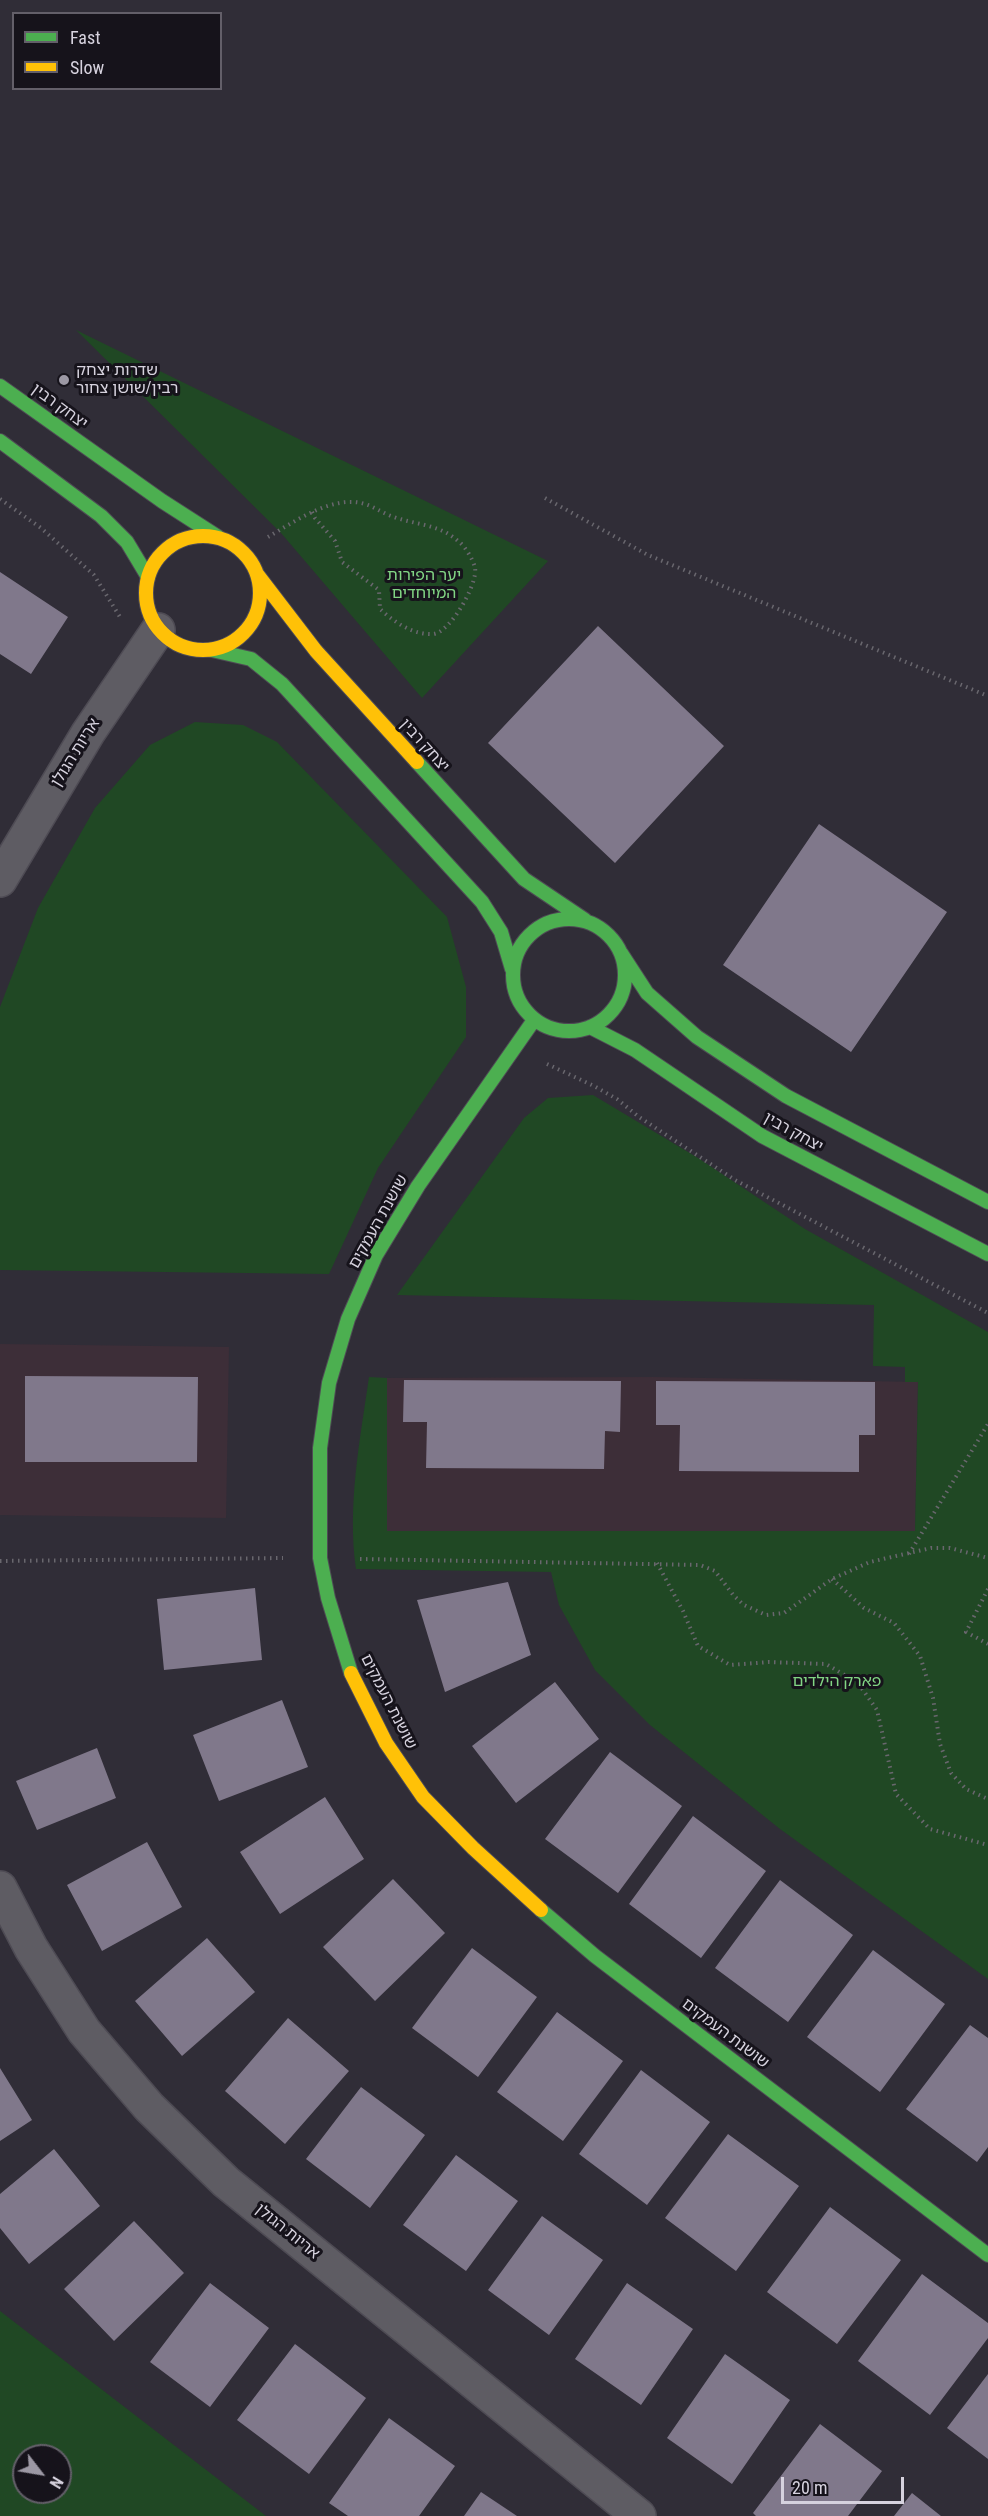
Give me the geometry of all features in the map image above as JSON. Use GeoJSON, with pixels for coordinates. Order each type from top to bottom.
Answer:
{"type":"FeatureCollection","features":[{"type":"Feature","properties":{"kind":"main road","name":"יצחק רבין"},"geometry":{"type":"LineString","coordinates":[[0,386],[40,412],[174,511],[218,537]]}},
{"type":"Feature","properties":{"kind":"main road"},"geometry":{"type":"LineString","coordinates":[[0,441],[101,516],[126,543],[148,577]]}},
{"type":"Feature","properties":{"kind":"main road"},"geometry":{"type":"LineString","coordinates":[[212,650],[231,644],[247,630],[257,613],[261,593],[257,574],[248,556],[236,545],[218,537],[198,535],[179,541],[160,554],[150,571],[145,590],[147,610],[158,630],[173,642],[191,650],[212,650],[251,659],[282,684],[482,902],[501,932],[513,969],[514,989],[521,1005],[534,1020],[551,1029],[571,1032],[590,1027],[614,1010],[623,992],[626,972],[621,953],[611,936],[585,920],[566,918],[547,923],[530,934],[518,950],[513,969]]}},
{"type":"Feature","properties":{"kind":"main road","name":"יצחק רבין"},"geometry":{"type":"LineString","coordinates":[[257,574],[316,651],[524,879],[585,920]]}},
{"type":"Feature","properties":{"kind":"main road","name":"יצחק רבין"},"geometry":{"type":"LineString","coordinates":[[621,953],[647,993],[697,1037],[786,1096],[988,1202]]}},
{"type":"Feature","properties":{"kind":"main road","name":"שושנת העמקים"},"geometry":{"type":"LineString","coordinates":[[534,1020],[418,1186],[376,1255],[348,1319],[329,1383],[320,1448],[320,1558],[328,1598],[351,1672],[386,1743],[423,1797],[533,1904],[595,1956],[988,2255]]}},
{"type":"Feature","properties":{"kind":"main road","name":"יצחק רבין"},"geometry":{"type":"LineString","coordinates":[[590,1027],[618,1039],[647,1056],[669,1075],[762,1136],[988,1254]]}},
{"type":"Feature","properties":{"kind":"street","name":"אריות הגולן"},"geometry":{"type":"LineString","coordinates":[[0,880],[88,733],[158,630]]}},
{"type":"Feature","properties":{"kind":"street","name":"אריות הגולן"},"geometry":{"type":"LineString","coordinates":[[0,1888],[31,1948],[84,2031],[149,2107],[226,2182],[639,2516]]}},
{"type":"Feature","properties":{"kind":"path"},"geometry":{"type":"LineString","coordinates":[[544,498],[648,555],[988,696]]}},
{"type":"Feature","properties":{"kind":"path"},"geometry":{"type":"LineString","coordinates":[[248,556],[268,537],[312,512],[330,504],[364,503],[396,518],[436,528],[459,541],[475,567],[475,577],[467,598],[444,629],[434,634],[397,624],[380,609],[379,590],[342,562],[335,541],[312,512]]}},
{"type":"Feature","properties":{"kind":"path"},"geometry":{"type":"LineString","coordinates":[[909,1554],[988,1424]]}},
{"type":"Feature","properties":{"kind":"path"},"geometry":{"type":"LineString","coordinates":[[0,1562],[320,1558],[700,1565],[715,1571],[739,1600],[753,1611],[766,1615],[784,1613],[832,1579],[870,1562],[930,1548],[950,1548],[988,1558]]}},
{"type":"Feature","properties":{"kind":"path"},"geometry":{"type":"LineString","coordinates":[[657,1563],[683,1611],[698,1646],[730,1665],[769,1662],[826,1664],[858,1683],[877,1710],[896,1794],[930,1829],[988,1845]]}},
{"type":"Feature","properties":{"kind":"path"},"geometry":{"type":"LineString","coordinates":[[832,1579],[864,1608],[894,1623],[920,1656],[933,1698],[940,1744],[951,1773],[966,1789],[988,1800]]}},
{"type":"Feature","properties":{"kind":"path"},"geometry":{"type":"LineString","coordinates":[[988,1589],[966,1632],[988,1644]]}},
{"type":"Feature","properties":{"kind":"shaded area"},"geometry":{"type":"Polygon","coordinates":[[[0,1344],[229,1347],[226,1518],[0,1515],[0,1344]]]}},
{"type":"Feature","properties":{"kind":"shaded area"},"geometry":{"type":"Polygon","coordinates":[[[653,1377],[918,1382],[915,1531],[386,1531],[387,1378],[653,1377]]]}},
{"type":"Feature","properties":{"kind":"green space","name":"יער הפירות המיוחדים"},"geometry":{"type":"Polygon","coordinates":[[[76,330],[548,561],[422,698],[281,533],[76,330]]]}},
{"type":"Feature","properties":{"kind":"green space"},"geometry":{"type":"Polygon","coordinates":[[[195,722],[243,725],[277,742],[447,917],[466,987],[466,1037],[378,1168],[329,1274],[0,1270],[0,1007],[38,908],[95,808],[150,745],[195,722]]]}},
{"type":"Feature","properties":{"kind":"green space","name":"פארק הילדים"},"geometry":{"type":"Polygon","coordinates":[[[593,1095],[698,1158],[805,1229],[988,1332],[988,1979],[780,1829],[650,1725],[595,1670],[559,1605],[551,1572],[356,1569],[354,1497],[369,1377],[387,1378],[387,1531],[915,1531],[918,1382],[905,1382],[905,1367],[873,1366],[874,1305],[397,1295],[524,1118],[548,1098],[593,1095]]]}},
{"type":"Feature","properties":{"kind":"green space"},"geometry":{"type":"Polygon","coordinates":[[[0,2311],[266,2516],[0,2516],[0,2311]]]}},
{"type":"Feature","properties":{"kind":"building"},"geometry":{"type":"Polygon","coordinates":[[[0,572],[68,617],[31,674],[0,654],[0,572]]]}},
{"type":"Feature","properties":{"kind":"building"},"geometry":{"type":"Polygon","coordinates":[[[598,626],[724,746],[615,863],[488,743],[598,626]]]}},
{"type":"Feature","properties":{"kind":"building"},"geometry":{"type":"Polygon","coordinates":[[[819,824],[947,912],[851,1052],[723,965],[819,824]]]}},
{"type":"Feature","properties":{"kind":"building"},"geometry":{"type":"Polygon","coordinates":[[[25,1376],[198,1377],[197,1462],[25,1462],[25,1376]]]}},
{"type":"Feature","properties":{"kind":"building"},"geometry":{"type":"Polygon","coordinates":[[[404,1380],[621,1381],[620,1432],[605,1431],[604,1469],[426,1468],[427,1422],[403,1422],[404,1380]]]}},
{"type":"Feature","properties":{"kind":"building"},"geometry":{"type":"Polygon","coordinates":[[[656,1381],[875,1382],[875,1435],[859,1435],[859,1472],[679,1471],[680,1425],[656,1425],[656,1381]]]}},
{"type":"Feature","properties":{"kind":"building"},"geometry":{"type":"Polygon","coordinates":[[[508,1582],[531,1655],[445,1692],[417,1600],[508,1582]]]}},
{"type":"Feature","properties":{"kind":"building"},"geometry":{"type":"Polygon","coordinates":[[[255,1588],[262,1660],[164,1670],[157,1599],[255,1588]]]}},
{"type":"Feature","properties":{"kind":"building"},"geometry":{"type":"Polygon","coordinates":[[[555,1682],[599,1739],[516,1803],[472,1746],[555,1682]]]}},
{"type":"Feature","properties":{"kind":"building"},"geometry":{"type":"Polygon","coordinates":[[[282,1700],[308,1767],[219,1801],[193,1735],[282,1700]]]}},
{"type":"Feature","properties":{"kind":"building"},"geometry":{"type":"Polygon","coordinates":[[[97,1748],[116,1798],[37,1830],[16,1781],[97,1748]]]}},
{"type":"Feature","properties":{"kind":"building"},"geometry":{"type":"Polygon","coordinates":[[[610,1752],[682,1806],[618,1893],[545,1839],[610,1752]]]}},
{"type":"Feature","properties":{"kind":"building"},"geometry":{"type":"Polygon","coordinates":[[[325,1797],[364,1859],[280,1914],[240,1852],[325,1797]]]}},
{"type":"Feature","properties":{"kind":"building"},"geometry":{"type":"Polygon","coordinates":[[[693,1816],[766,1871],[701,1958],[629,1904],[693,1816]]]}},
{"type":"Feature","properties":{"kind":"building"},"geometry":{"type":"Polygon","coordinates":[[[147,1842],[182,1907],[102,1951],[67,1885],[147,1842]]]}},
{"type":"Feature","properties":{"kind":"building"},"geometry":{"type":"Polygon","coordinates":[[[393,1879],[445,1933],[375,2001],[323,1947],[393,1879]]]}},
{"type":"Feature","properties":{"kind":"building"},"geometry":{"type":"Polygon","coordinates":[[[780,1880],[853,1935],[788,2022],[715,1968],[780,1880]]]}},
{"type":"Feature","properties":{"kind":"building"},"geometry":{"type":"Polygon","coordinates":[[[207,1938],[255,1992],[182,2056],[135,2001],[207,1938]]]}},
{"type":"Feature","properties":{"kind":"building"},"geometry":{"type":"Polygon","coordinates":[[[472,1948],[537,1997],[478,2077],[412,2028],[472,1948]]]}},
{"type":"Feature","properties":{"kind":"building"},"geometry":{"type":"Polygon","coordinates":[[[873,1950],[945,2004],[880,2092],[807,2037],[873,1950]]]}},
{"type":"Feature","properties":{"kind":"building"},"geometry":{"type":"Polygon","coordinates":[[[557,2012],[623,2061],[563,2141],[497,2092],[557,2012]]]}},
{"type":"Feature","properties":{"kind":"building"},"geometry":{"type":"Polygon","coordinates":[[[288,2018],[349,2071],[285,2144],[225,2091],[288,2018]]]}},
{"type":"Feature","properties":{"kind":"building"},"geometry":{"type":"Polygon","coordinates":[[[970,2025],[988,2038],[988,2147],[977,2162],[906,2109],[970,2025]]]}},
{"type":"Feature","properties":{"kind":"building"},"geometry":{"type":"Polygon","coordinates":[[[0,2068],[32,2120],[0,2141],[0,2068]]]}},
{"type":"Feature","properties":{"kind":"building"},"geometry":{"type":"Polygon","coordinates":[[[641,2070],[710,2122],[647,2205],[579,2154],[641,2070]]]}},
{"type":"Feature","properties":{"kind":"building"},"geometry":{"type":"Polygon","coordinates":[[[361,2087],[425,2135],[370,2208],[306,2159],[361,2087]]]}},
{"type":"Feature","properties":{"kind":"building"},"geometry":{"type":"Polygon","coordinates":[[[728,2134],[799,2186],[736,2271],[665,2218],[728,2134]]]}},
{"type":"Feature","properties":{"kind":"building"},"geometry":{"type":"Polygon","coordinates":[[[54,2149],[100,2206],[29,2264],[0,2228],[0,2194],[54,2149]]]}},
{"type":"Feature","properties":{"kind":"building"},"geometry":{"type":"Polygon","coordinates":[[[456,2155],[518,2201],[466,2271],[403,2225],[456,2155]]]}},
{"type":"Feature","properties":{"kind":"building"},"geometry":{"type":"Polygon","coordinates":[[[830,2207],[901,2260],[837,2344],[767,2292],[830,2207]]]}},
{"type":"Feature","properties":{"kind":"building"},"geometry":{"type":"Polygon","coordinates":[[[542,2216],[603,2260],[549,2335],[488,2290],[542,2216]]]}},
{"type":"Feature","properties":{"kind":"building"},"geometry":{"type":"Polygon","coordinates":[[[134,2221],[184,2273],[114,2341],[64,2289],[134,2221]]]}},
{"type":"Feature","properties":{"kind":"building"},"geometry":{"type":"Polygon","coordinates":[[[922,2274],[988,2323],[988,2338],[930,2415],[858,2361],[922,2274]]]}},
{"type":"Feature","properties":{"kind":"building"},"geometry":{"type":"Polygon","coordinates":[[[210,2283],[269,2328],[210,2407],[150,2362],[210,2283]]]}},
{"type":"Feature","properties":{"kind":"building"},"geometry":{"type":"Polygon","coordinates":[[[627,2283],[693,2329],[641,2405],[575,2359],[627,2283]]]}},
{"type":"Feature","properties":{"kind":"building"},"geometry":{"type":"Polygon","coordinates":[[[295,2344],[366,2398],[309,2474],[237,2420],[295,2344]]]}},
{"type":"Feature","properties":{"kind":"building"},"geometry":{"type":"Polygon","coordinates":[[[725,2354],[790,2400],[732,2484],[667,2438],[725,2354]]]}},
{"type":"Feature","properties":{"kind":"building"},"geometry":{"type":"Polygon","coordinates":[[[988,2374],[988,2459],[947,2428],[988,2374]]]}},
{"type":"Feature","properties":{"kind":"building"},"geometry":{"type":"Polygon","coordinates":[[[389,2418],[455,2466],[419,2516],[348,2516],[329,2503],[389,2418]]]}},
{"type":"Feature","properties":{"kind":"building"},"geometry":{"type":"Polygon","coordinates":[[[820,2424],[882,2471],[848,2516],[756,2516],[753,2513],[820,2424]]]}},
{"type":"Feature","properties":{"kind":"building"},"geometry":{"type":"Polygon","coordinates":[[[481,2492],[517,2516],[464,2516],[481,2492]]]}},
{"type":"Feature","properties":{"kind":"building"},"geometry":{"type":"Polygon","coordinates":[[[912,2493],[941,2516],[894,2516],[912,2493]]]}},
{"type":"Feature","properties":{"kind":"traffic: fast"},"geometry":{"type":"LineString","coordinates":[[0,386],[162,501],[218,537]]}},
{"type":"Feature","properties":{"kind":"traffic: fast"},"geometry":{"type":"LineString","coordinates":[[0,441],[101,516],[127,542],[148,577]]}},
{"type":"Feature","properties":{"kind":"traffic: fast"},"geometry":{"type":"LineString","coordinates":[[212,650],[251,659],[282,684],[482,902],[501,932],[512,969]]}},
{"type":"Feature","properties":{"kind":"traffic: fast"},"geometry":{"type":"LineString","coordinates":[[417,762],[524,879],[585,920]]}},
{"type":"Feature","properties":{"kind":"traffic: fast"},"geometry":{"type":"LineString","coordinates":[[569,919],[591,923],[609,935],[621,953],[625,975],[621,997],[609,1015],[591,1027],[569,1031],[547,1027],[529,1015],[517,997],[513,975],[517,953],[529,935],[547,923],[569,919]]}},
{"type":"Feature","properties":{"kind":"traffic: fast"},"geometry":{"type":"LineString","coordinates":[[621,953],[647,993],[697,1037],[786,1096],[988,1202]]}},
{"type":"Feature","properties":{"kind":"traffic: fast"},"geometry":{"type":"LineString","coordinates":[[351,1673],[328,1598],[320,1558],[320,1448],[329,1383],[348,1319],[376,1255],[418,1186],[534,1020]]}},
{"type":"Feature","properties":{"kind":"traffic: fast"},"geometry":{"type":"LineString","coordinates":[[590,1027],[635,1050],[762,1136],[988,1254]]}},
{"type":"Feature","properties":{"kind":"traffic: fast"},"geometry":{"type":"LineString","coordinates":[[541,1910],[595,1956],[988,2255]]}},
{"type":"Feature","properties":{"kind":"traffic: slow"},"geometry":{"type":"LineString","coordinates":[[203,536],[225,540],[235,545],[251,561],[256,571],[260,593],[256,615],[251,625],[235,641],[225,646],[203,650],[181,646],[171,641],[155,625],[150,615],[146,593],[150,571],[155,561],[171,545],[181,540],[203,536]]}},
{"type":"Feature","properties":{"kind":"traffic: slow"},"geometry":{"type":"LineString","coordinates":[[257,574],[316,651],[417,762]]}},
{"type":"Feature","properties":{"kind":"traffic: slow"},"geometry":{"type":"LineString","coordinates":[[351,1673],[386,1743],[423,1797],[473,1848],[541,1910]]}},
{"type":"Feature","properties":{"kind":"place","name":"שדרות יצחק רבין/שושן צחור"},"geometry":{"type":"Point","coordinates":[64,380]}}]}
